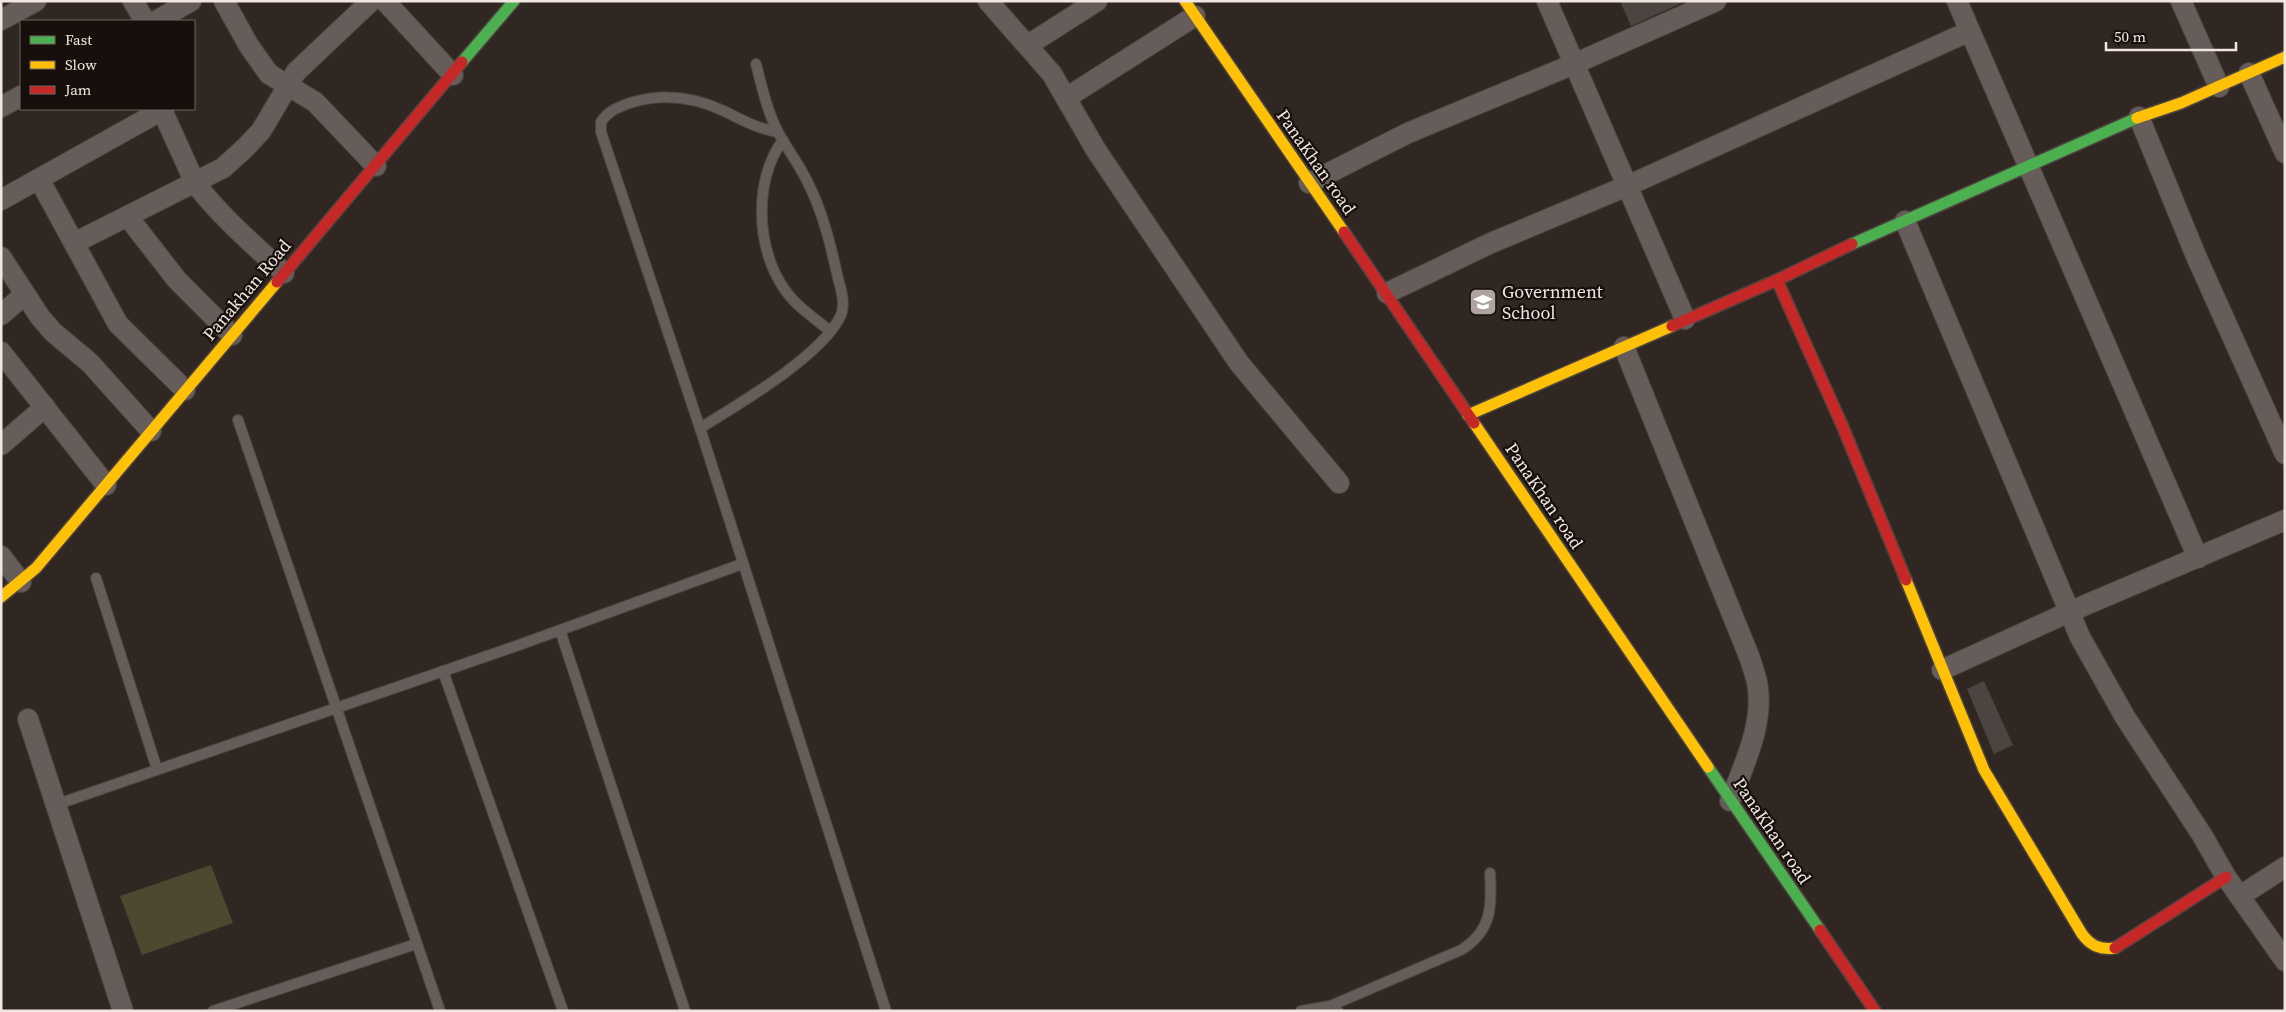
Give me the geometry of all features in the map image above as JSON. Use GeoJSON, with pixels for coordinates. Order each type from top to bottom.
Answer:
{"type":"FeatureCollection","features":[{"type":"Feature","properties":{"kind":"street"},"geometry":{"type":"LineString","coordinates":[[1,20],[36,1]]}},
{"type":"Feature","properties":{"kind":"street"},"geometry":{"type":"LineString","coordinates":[[133,1],[145,20]]}},
{"type":"Feature","properties":{"kind":"street"},"geometry":{"type":"LineString","coordinates":[[158,20],[191,1]]}},
{"type":"Feature","properties":{"kind":"street"},"geometry":{"type":"LineString","coordinates":[[224,1],[259,62],[269,74],[315,102],[376,166]]}},
{"type":"Feature","properties":{"kind":"street"},"geometry":{"type":"LineString","coordinates":[[74,243],[223,168],[246,148],[261,130],[296,72],[371,1]]}},
{"type":"Feature","properties":{"kind":"street","name":"Panakhan Road"},"geometry":{"type":"LineString","coordinates":[[1,597],[21,582],[106,485],[514,1]]}},
{"type":"Feature","properties":{"kind":"street"},"geometry":{"type":"LineString","coordinates":[[988,1],[1052,74],[1102,158],[1239,363],[1340,484]]}},
{"type":"Feature","properties":{"kind":"street"},"geometry":{"type":"LineString","coordinates":[[1028,45],[1097,1]]}},
{"type":"Feature","properties":{"kind":"street"},"geometry":{"type":"LineString","coordinates":[[1547,1],[1685,319]]}},
{"type":"Feature","properties":{"kind":"street"},"geometry":{"type":"LineString","coordinates":[[1308,183],[1408,133],[1574,64],[1716,1]]}},
{"type":"Feature","properties":{"kind":"street"},"geometry":{"type":"LineString","coordinates":[[1957,1],[2198,558]]}},
{"type":"Feature","properties":{"kind":"street"},"geometry":{"type":"LineString","coordinates":[[2181,1],[2219,87]]}},
{"type":"Feature","properties":{"kind":"street"},"geometry":{"type":"LineString","coordinates":[[391,3],[453,75]]}},
{"type":"Feature","properties":{"kind":"street"},"geometry":{"type":"LineString","coordinates":[[1066,98],[1190,8]]}},
{"type":"Feature","properties":{"kind":"street","name":"PanaKhan road"},"geometry":{"type":"LineString","coordinates":[[1190,8],[1308,183],[1387,293],[1730,801],[1875,1011]]}},
{"type":"Feature","properties":{"kind":"street"},"geometry":{"type":"LineString","coordinates":[[1387,293],[1491,243],[1627,186],[1970,31]]}},
{"type":"Feature","properties":{"kind":"street"},"geometry":{"type":"LineString","coordinates":[[1468,415],[1778,280],[1842,248],[2028,164],[2139,117],[2181,103],[2285,57]]}},
{"type":"Feature","properties":{"kind":"street"},"geometry":{"type":"LineString","coordinates":[[2249,73],[2285,153]]}},
{"type":"Feature","properties":{"kind":"street"},"geometry":{"type":"LineString","coordinates":[[1,107],[20,97]]}},
{"type":"Feature","properties":{"kind":"street"},"geometry":{"type":"LineString","coordinates":[[1,200],[161,110]]}},
{"type":"Feature","properties":{"kind":"street"},"geometry":{"type":"LineString","coordinates":[[163,110],[195,183],[221,215],[284,273]]}},
{"type":"Feature","properties":{"kind":"street"},"geometry":{"type":"LineString","coordinates":[[2139,117],[2196,256],[2285,454]]}},
{"type":"Feature","properties":{"kind":"street"},"geometry":{"type":"LineString","coordinates":[[39,179],[118,324],[185,390]]}},
{"type":"Feature","properties":{"kind":"street"},"geometry":{"type":"LineString","coordinates":[[128,217],[178,280],[232,335]]}},
{"type":"Feature","properties":{"kind":"street"},"geometry":{"type":"LineString","coordinates":[[1905,221],[2069,612],[2106,685],[2202,835],[2226,877],[2285,961]]}},
{"type":"Feature","properties":{"kind":"street"},"geometry":{"type":"LineString","coordinates":[[1,256],[24,295],[53,332],[90,363],[151,431]]}},
{"type":"Feature","properties":{"kind":"street"},"geometry":{"type":"LineString","coordinates":[[1778,280],[1842,425],[1984,770],[2077,928],[2089,944],[2103,950],[2118,948],[2226,877]]}},
{"type":"Feature","properties":{"kind":"street"},"geometry":{"type":"LineString","coordinates":[[1,315],[24,295]]}},
{"type":"Feature","properties":{"kind":"street"},"geometry":{"type":"LineString","coordinates":[[1624,347],[1750,656],[1758,684],[1758,715],[1753,738],[1730,801]]}},
{"type":"Feature","properties":{"kind":"street"},"geometry":{"type":"LineString","coordinates":[[1,352],[106,485]]}},
{"type":"Feature","properties":{"kind":"street"},"geometry":{"type":"LineString","coordinates":[[1,444],[45,407]]}},
{"type":"Feature","properties":{"kind":"street"},"geometry":{"type":"LineString","coordinates":[[1942,670],[2069,612],[2285,520]]}},
{"type":"Feature","properties":{"kind":"street"},"geometry":{"type":"LineString","coordinates":[[1,556],[21,582]]}},
{"type":"Feature","properties":{"kind":"street"},"geometry":{"type":"LineString","coordinates":[[28,719],[58,804],[123,1011]]}},
{"type":"Feature","properties":{"kind":"street"},"geometry":{"type":"LineString","coordinates":[[2240,896],[2285,867]]}},
{"type":"Feature","properties":{"kind":"lane"},"geometry":{"type":"LineString","coordinates":[[700,428],[751,397],[790,368],[830,331],[841,314],[843,303],[826,226],[807,179],[781,136],[765,99],[756,64]]}},
{"type":"Feature","properties":{"kind":"lane"},"geometry":{"type":"LineString","coordinates":[[781,136],[762,130],[708,106],[666,96],[641,99],[612,109],[601,122],[601,132],[700,428],[886,1011]]}},
{"type":"Feature","properties":{"kind":"lane"},"geometry":{"type":"LineString","coordinates":[[781,136],[766,178],[763,216],[765,245],[769,262],[785,290],[795,302],[830,331]]}},
{"type":"Feature","properties":{"kind":"lane"},"geometry":{"type":"LineString","coordinates":[[238,420],[440,1011]]}},
{"type":"Feature","properties":{"kind":"lane"},"geometry":{"type":"LineString","coordinates":[[58,804],[560,630],[742,564]]}},
{"type":"Feature","properties":{"kind":"lane"},"geometry":{"type":"LineString","coordinates":[[96,578],[157,769]]}},
{"type":"Feature","properties":{"kind":"lane"},"geometry":{"type":"LineString","coordinates":[[560,630],[685,1011]]}},
{"type":"Feature","properties":{"kind":"lane"},"geometry":{"type":"LineString","coordinates":[[443,671],[563,1011]]}},
{"type":"Feature","properties":{"kind":"lane"},"geometry":{"type":"LineString","coordinates":[[1301,1011],[1334,1008],[1473,943],[1488,920],[1491,906],[1490,873]]}},
{"type":"Feature","properties":{"kind":"lane"},"geometry":{"type":"LineString","coordinates":[[213,1011],[416,944]]}},
{"type":"Feature","properties":{"kind":"shaded area"},"geometry":{"type":"Polygon","coordinates":[[[211,865],[233,923],[142,955],[120,896],[211,865]]]}},
{"type":"Feature","properties":{"kind":"building"},"geometry":{"type":"Polygon","coordinates":[[[1620,1],[1686,1],[1631,26],[1620,1]]]}},
{"type":"Feature","properties":{"kind":"building"},"geometry":{"type":"Polygon","coordinates":[[[1984,681],[2013,745],[1994,754],[1967,689],[1984,681]]]}},
{"type":"Feature","properties":{"kind":"traffic: fast"},"geometry":{"type":"LineString","coordinates":[[462,62],[514,1]]}},
{"type":"Feature","properties":{"kind":"traffic: fast"},"geometry":{"type":"LineString","coordinates":[[1852,244],[2137,118]]}},
{"type":"Feature","properties":{"kind":"traffic: fast"},"geometry":{"type":"LineString","coordinates":[[1708,767],[1820,930]]}},
{"type":"Feature","properties":{"kind":"traffic: slow"},"geometry":{"type":"LineString","coordinates":[[1185,1],[1344,232]]}},
{"type":"Feature","properties":{"kind":"traffic: slow"},"geometry":{"type":"LineString","coordinates":[[2137,118],[2181,103],[2285,57]]}},
{"type":"Feature","properties":{"kind":"traffic: slow"},"geometry":{"type":"LineString","coordinates":[[1,597],[36,568],[277,282]]}},
{"type":"Feature","properties":{"kind":"traffic: slow"},"geometry":{"type":"LineString","coordinates":[[1468,415],[1672,326]]}},
{"type":"Feature","properties":{"kind":"traffic: slow"},"geometry":{"type":"LineString","coordinates":[[1474,423],[1708,767]]}},
{"type":"Feature","properties":{"kind":"traffic: slow"},"geometry":{"type":"LineString","coordinates":[[1906,580],[1984,770],[2082,934],[2089,942],[2096,946],[2115,948]]}},
{"type":"Feature","properties":{"kind":"traffic: jam"},"geometry":{"type":"LineString","coordinates":[[277,282],[462,62]]}},
{"type":"Feature","properties":{"kind":"traffic: jam"},"geometry":{"type":"LineString","coordinates":[[1344,232],[1474,423]]}},
{"type":"Feature","properties":{"kind":"traffic: jam"},"geometry":{"type":"LineString","coordinates":[[1672,326],[1777,280],[1852,244]]}},
{"type":"Feature","properties":{"kind":"traffic: jam"},"geometry":{"type":"LineString","coordinates":[[1777,280],[1842,425],[1906,580]]}},
{"type":"Feature","properties":{"kind":"traffic: jam"},"geometry":{"type":"LineString","coordinates":[[2115,948],[2226,877]]}},
{"type":"Feature","properties":{"kind":"traffic: jam"},"geometry":{"type":"LineString","coordinates":[[1820,930],[1875,1011]]}},
{"type":"Feature","properties":{"kind":"place","name":"Government School"},"geometry":{"type":"Point","coordinates":[1483,302]}}]}
